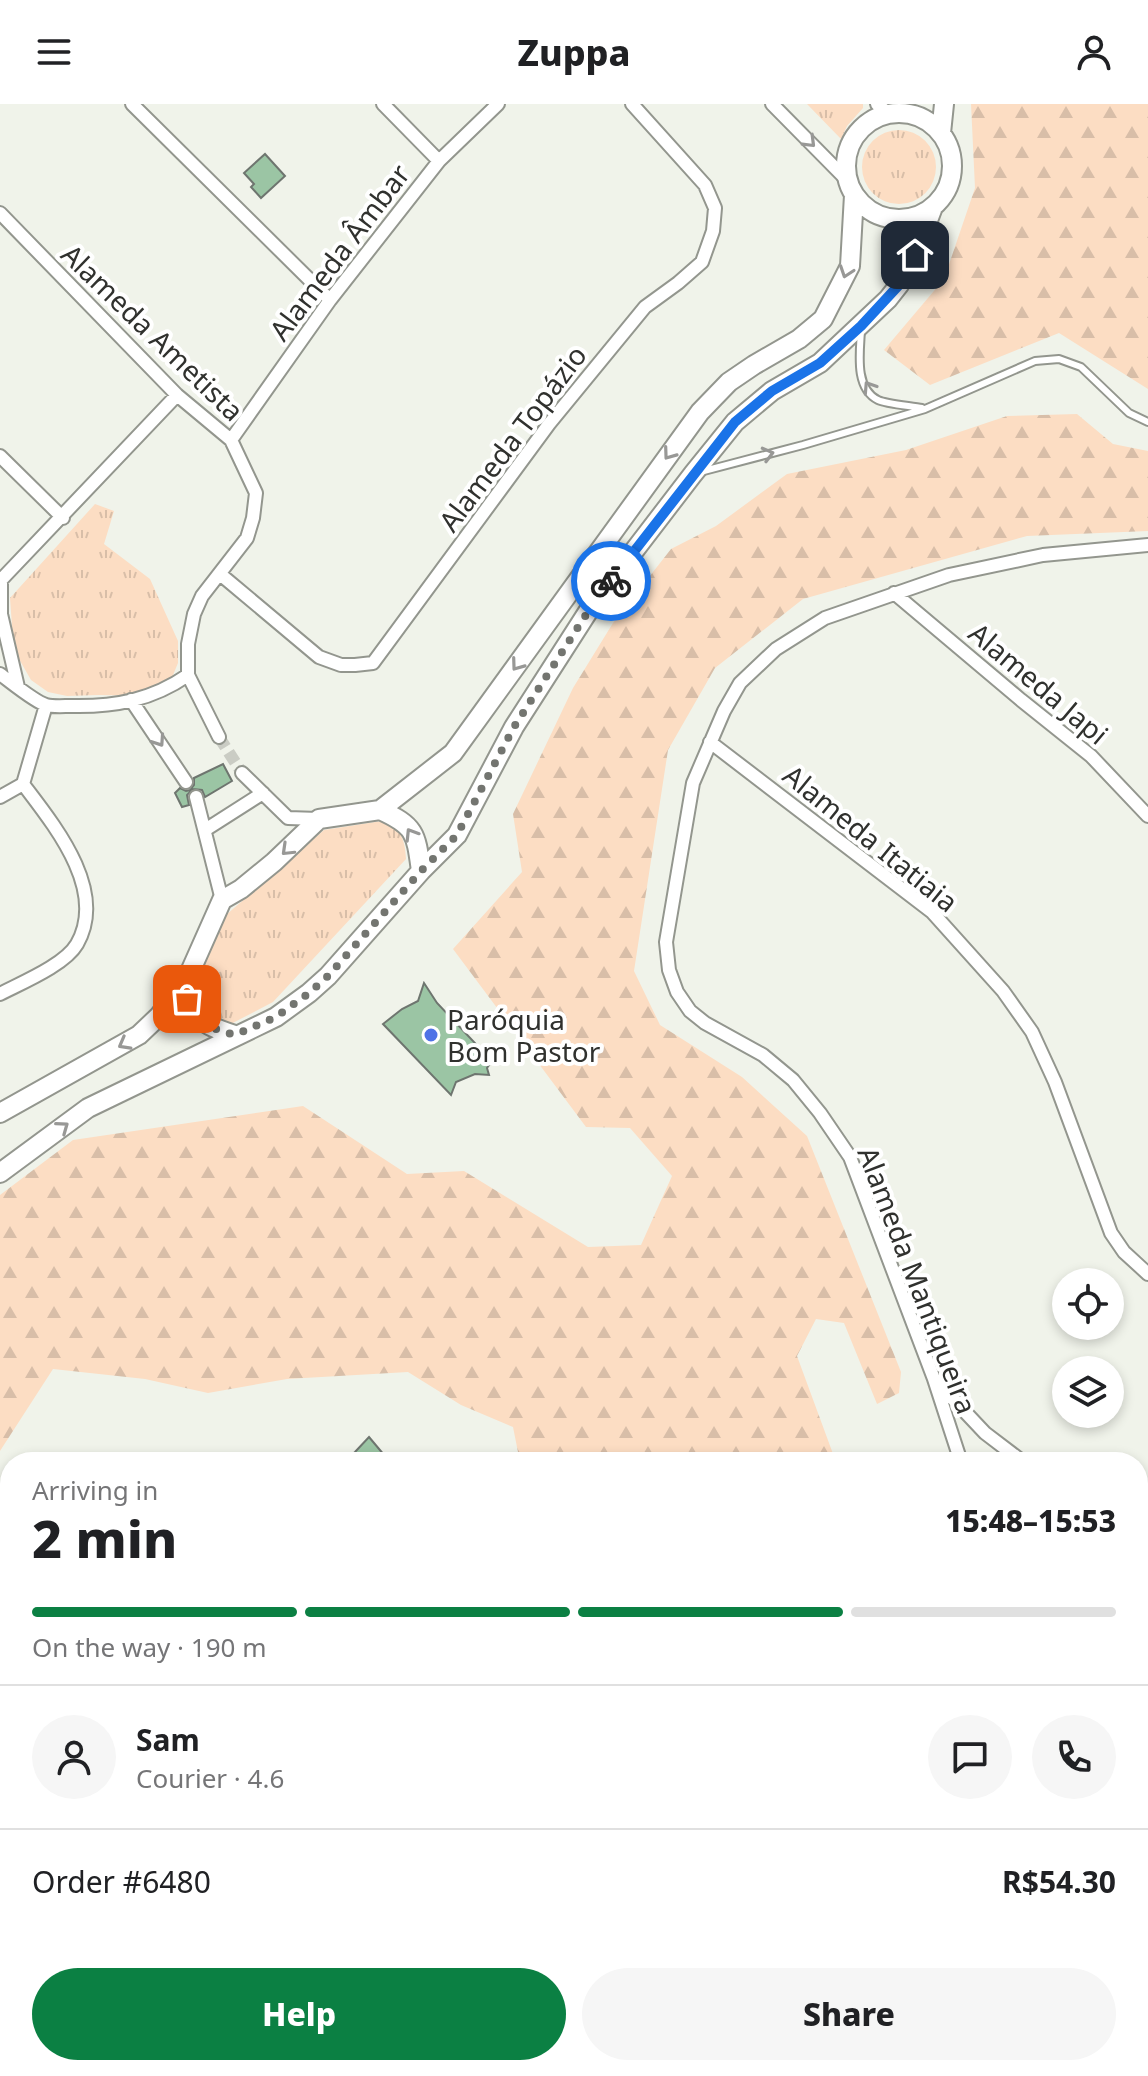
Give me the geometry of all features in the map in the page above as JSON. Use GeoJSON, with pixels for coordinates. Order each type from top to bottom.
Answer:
{"type":"FeatureCollection","features":[{"type":"Feature","properties":{"kind":"street"},"geometry":{"type":"LineString","coordinates":[[132,104],[330,300]]}},
{"type":"Feature","properties":{"kind":"street"},"geometry":{"type":"LineString","coordinates":[[383,104],[439,161]]}},
{"type":"Feature","properties":{"kind":"street","name":"Alameda Âmbar"},"geometry":{"type":"LineString","coordinates":[[231,440],[330,300],[439,161],[498,104]]}},
{"type":"Feature","properties":{"kind":"street","name":"Alameda Topázio"},"geometry":{"type":"LineString","coordinates":[[220,574],[319,657],[341,665],[373,663],[549,424],[625,331],[645,307],[702,262],[713,231],[715,208],[705,185],[632,104]]}},
{"type":"Feature","properties":{"kind":"street"},"geometry":{"type":"LineString","coordinates":[[242,773],[288,818],[319,819],[380,810],[453,753],[700,412],[729,382],[799,339],[823,319],[850,266],[851,187],[845,163],[849,146],[858,132],[886,107],[924,118],[949,145],[953,162],[951,181],[943,198],[914,217],[897,219],[881,216],[866,208],[851,187],[772,104]]}},
{"type":"Feature","properties":{"kind":"street"},"geometry":{"type":"LineString","coordinates":[[941,133],[944,104]]}},
{"type":"Feature","properties":{"kind":"street"},"geometry":{"type":"LineString","coordinates":[[0,1173],[88,1108],[276,1017],[328,976],[457,835],[514,727],[591,607],[693,474],[735,422],[772,391],[820,363],[861,326],[899,285],[915,255],[933,207]]}},
{"type":"Feature","properties":{"kind":"street","name":"Alameda Ametista"},"geometry":{"type":"LineString","coordinates":[[0,213],[177,395],[231,440],[256,493],[247,538],[202,596],[194,614],[188,644],[189,672]]}},
{"type":"Feature","properties":{"kind":"street"},"geometry":{"type":"LineString","coordinates":[[18,688],[1,614],[1,581],[177,395]]}},
{"type":"Feature","properties":{"kind":"street"},"geometry":{"type":"LineString","coordinates":[[0,456],[63,518]]}},
{"type":"Feature","properties":{"kind":"street","name":"Alameda Mantiqueira"},"geometry":{"type":"LineString","coordinates":[[958,1452],[934,1379],[850,1157],[793,1080],[763,1055],[705,1023],[690,1011],[677,992],[669,970],[666,942],[693,783],[724,711],[740,683],[776,649],[825,618],[949,575],[1043,555],[1148,545]]}},
{"type":"Feature","properties":{"kind":"street","name":"Alameda Japi"},"geometry":{"type":"LineString","coordinates":[[894,593],[1091,756],[1148,816]]}},
{"type":"Feature","properties":{"kind":"street"},"geometry":{"type":"LineString","coordinates":[[0,674],[46,705],[93,706],[158,694],[189,672],[219,737]]}},
{"type":"Feature","properties":{"kind":"street"},"geometry":{"type":"LineString","coordinates":[[131,700],[186,782]]}},
{"type":"Feature","properties":{"kind":"street"},"geometry":{"type":"LineString","coordinates":[[0,797],[23,784],[46,705]]}},
{"type":"Feature","properties":{"kind":"street","name":"Alameda Itatiaia"},"geometry":{"type":"LineString","coordinates":[[710,742],[932,912],[1003,991],[1032,1032],[1055,1082],[1111,1233],[1124,1252],[1148,1274]]}},
{"type":"Feature","properties":{"kind":"street"},"geometry":{"type":"LineString","coordinates":[[0,994],[52,967],[76,945],[88,911],[80,872],[48,817],[23,784]]}},
{"type":"Feature","properties":{"kind":"street"},"geometry":{"type":"LineString","coordinates":[[205,830],[263,793]]}},
{"type":"Feature","properties":{"kind":"street"},"geometry":{"type":"LineString","coordinates":[[196,797],[222,900]]}},
{"type":"Feature","properties":{"kind":"street"},"geometry":{"type":"LineString","coordinates":[[380,810],[399,818],[409,827],[417,841],[421,871]]}},
{"type":"Feature","properties":{"kind":"street"},"geometry":{"type":"LineString","coordinates":[[0,1113],[139,1035],[159,1016],[186,981],[222,900],[274,862],[319,819]]}},
{"type":"Feature","properties":{"kind":"street"},"geometry":{"type":"LineString","coordinates":[[186,981],[187,999],[194,1014],[210,1028],[235,1035]]}},
{"type":"Feature","properties":{"kind":"street"},"geometry":{"type":"LineString","coordinates":[[934,1379],[985,1433],[1010,1452]]}},
{"type":"Feature","properties":{"kind":"lane"},"geometry":{"type":"LineString","coordinates":[[861,326],[860,372],[866,388],[878,400],[925,409]]}},
{"type":"Feature","properties":{"kind":"lane"},"geometry":{"type":"LineString","coordinates":[[693,474],[925,409],[1035,361],[1059,359],[1081,367],[1129,413],[1148,422]]}},
{"type":"Feature","properties":{"kind":"green space"},"geometry":{"type":"Polygon","coordinates":[[[807,104],[863,104],[863,108],[847,126],[841,139],[807,104]]]}},
{"type":"Feature","properties":{"kind":"green space"},"geometry":{"type":"Polygon","coordinates":[[[971,104],[1148,104],[1148,389],[1059,333],[930,385],[884,350],[944,279],[975,188],[971,104]]]}},
{"type":"Feature","properties":{"kind":"green space"},"geometry":{"type":"Polygon","coordinates":[[[899,130],[920,136],[930,146],[936,167],[930,188],[920,198],[899,204],[878,198],[868,188],[862,167],[868,146],[878,136],[899,130]]]}},
{"type":"Feature","properties":{"kind":"green space"},"geometry":{"type":"Polygon","coordinates":[[[1077,414],[1113,444],[1148,451],[1148,531],[1027,536],[803,599],[715,668],[668,750],[634,971],[660,1025],[742,1077],[807,1136],[901,1372],[899,1393],[877,1404],[844,1323],[816,1319],[797,1356],[832,1452],[518,1452],[513,1427],[461,1405],[408,1372],[287,1379],[208,1393],[145,1379],[53,1369],[0,1451],[0,1195],[73,1140],[303,1106],[407,1174],[464,1171],[588,1247],[641,1245],[672,1176],[630,1128],[586,1127],[453,949],[522,872],[513,814],[573,688],[613,623],[671,549],[716,526],[787,474],[906,450],[1007,416],[1077,414]]]}},
{"type":"Feature","properties":{"kind":"green space"},"geometry":{"type":"Polygon","coordinates":[[[95,504],[114,511],[104,544],[150,579],[178,641],[178,663],[171,680],[145,696],[67,696],[48,692],[31,680],[13,640],[10,598],[95,504]]]}},
{"type":"Feature","properties":{"kind":"green space"},"geometry":{"type":"Polygon","coordinates":[[[388,820],[402,837],[406,859],[273,1002],[229,1025],[209,1011],[192,985],[204,952],[226,915],[324,830],[388,820]]]}},
{"type":"Feature","properties":{"kind":"building"},"geometry":{"type":"Polygon","coordinates":[[[265,154],[285,176],[261,198],[244,173],[265,154]]]}},
{"type":"Feature","properties":{"kind":"building"},"geometry":{"type":"Polygon","coordinates":[[[223,764],[232,781],[205,797],[202,790],[193,789],[187,795],[189,805],[182,807],[175,793],[180,788],[190,790],[194,778],[223,764]]]}},
{"type":"Feature","properties":{"kind":"building","name":"Paróquia Bom Pastor"},"geometry":{"type":"Polygon","coordinates":[[[424,983],[437,1003],[492,1061],[487,1068],[489,1075],[475,1074],[456,1082],[451,1095],[383,1024],[418,1001],[424,983]]]}},
{"type":"Feature","properties":{"kind":"building"},"geometry":{"type":"Polygon","coordinates":[[[369,1437],[382,1452],[355,1452],[369,1437]]]}},
{"type":"Feature","properties":{"kind":"tunnel"},"geometry":{"type":"LineString","coordinates":[[219,737],[242,773]]}},
{"type":"Feature","properties":{"kind":"way so far"},"geometry":{"type":"LineString","coordinates":[[187,999],[194,1014],[210,1028],[235,1035],[276,1017],[328,976],[457,835],[514,727],[611,581]]}},
{"type":"Feature","properties":{"kind":"place","name":"Paróquia Bom Pastor"},"geometry":{"type":"Point","coordinates":[431,1035]}},
{"type":"Feature","properties":{"kind":"route"},"geometry":{"type":"LineString","coordinates":[[611,581],[735,422],[772,391],[820,363],[861,326],[899,285],[915,255]]}}]}
